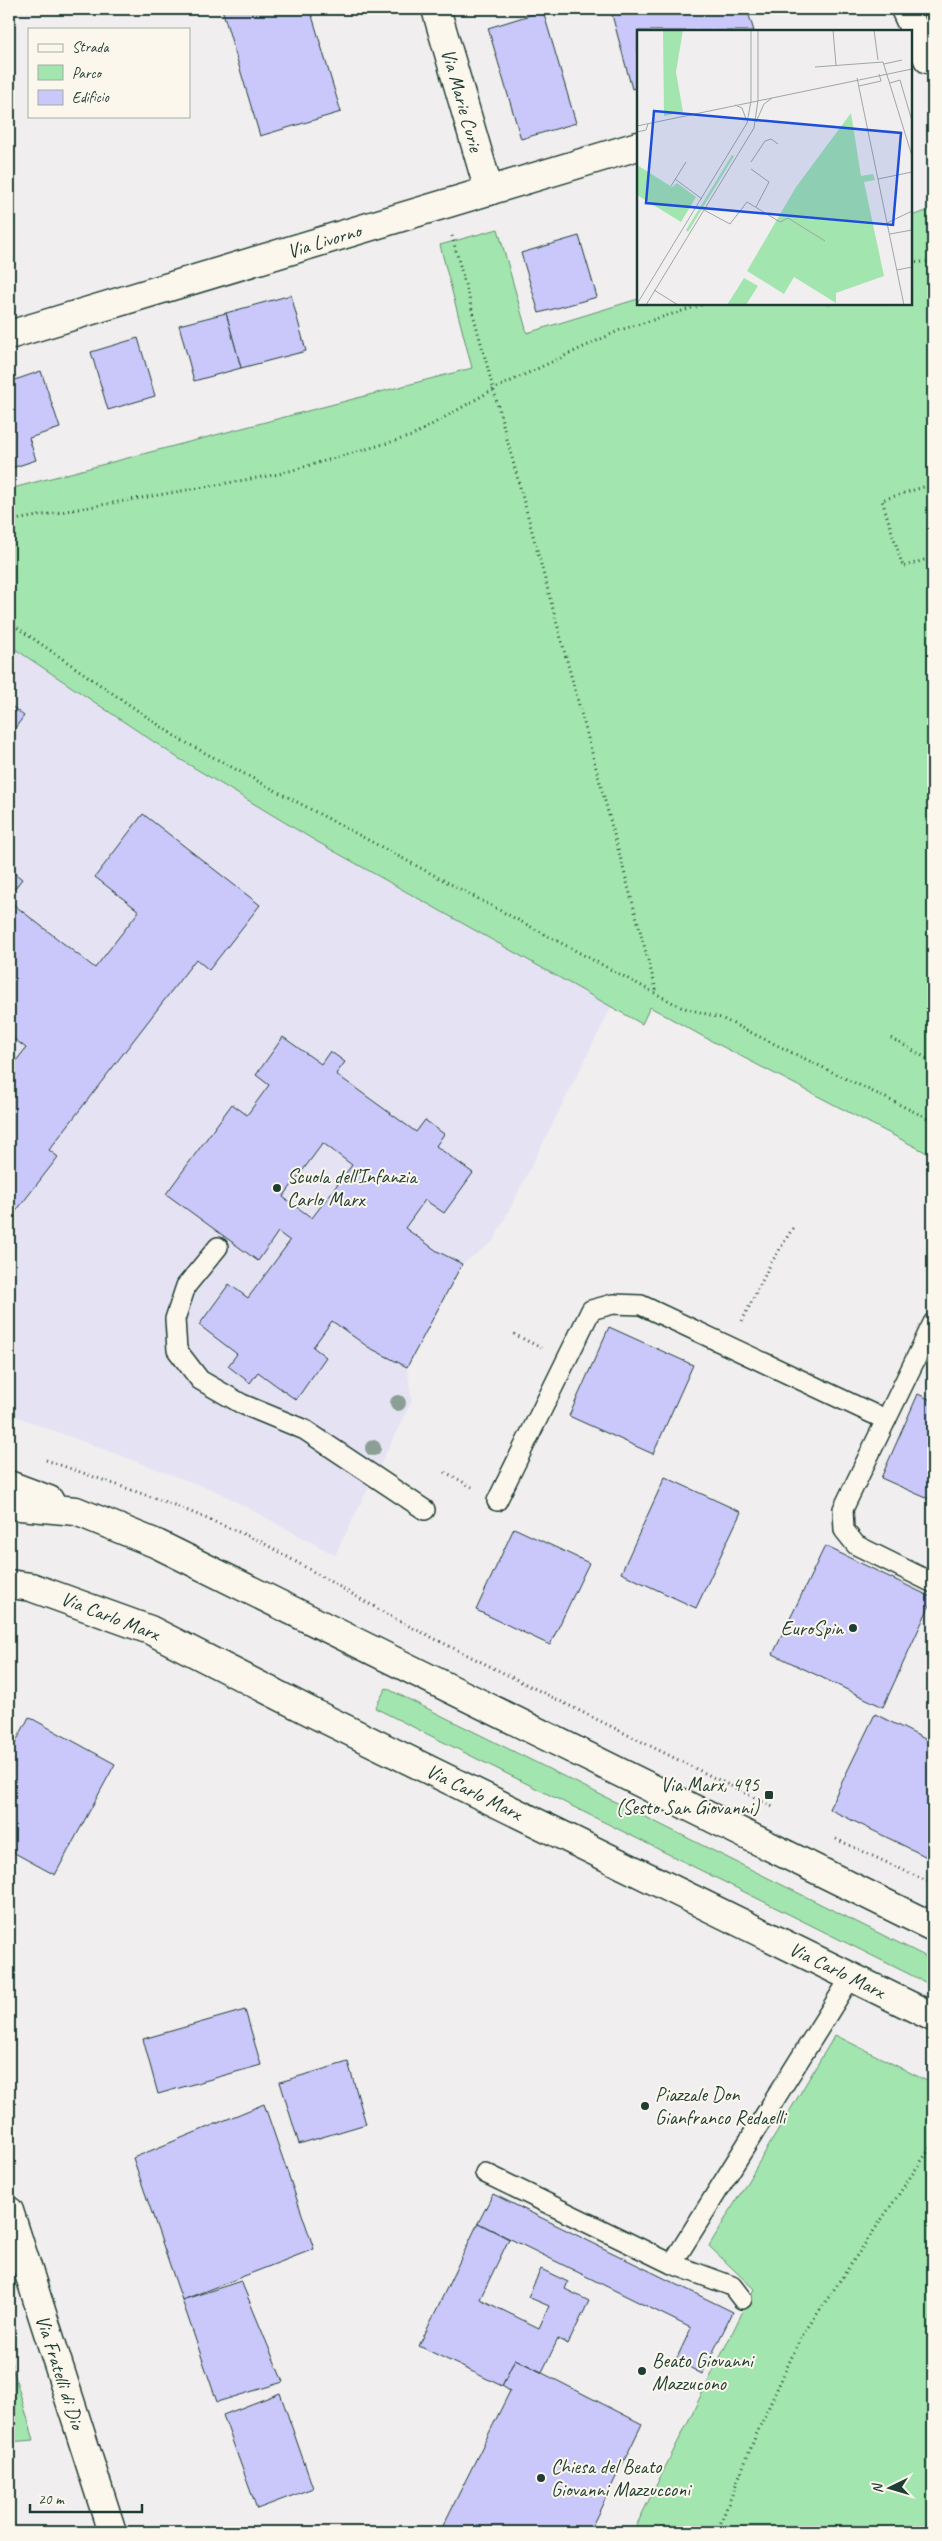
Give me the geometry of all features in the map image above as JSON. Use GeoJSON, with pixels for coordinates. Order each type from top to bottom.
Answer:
{"type":"FeatureCollection","features":[{"type":"Feature","properties":{"kind":"street","name":"Via Marie Curie"},"geometry":{"type":"LineString","coordinates":[[436,9],[489,191]]}},
{"type":"Feature","properties":{"kind":"street"},"geometry":{"type":"LineString","coordinates":[[905,9],[924,61]]}},
{"type":"Feature","properties":{"kind":"street","name":"Via Livorno"},"geometry":{"type":"LineString","coordinates":[[9,335],[637,146]]}},
{"type":"Feature","properties":{"kind":"street"},"geometry":{"type":"LineString","coordinates":[[9,1485],[76,1511],[197,1563],[933,1927]]}},
{"type":"Feature","properties":{"kind":"street"},"geometry":{"type":"LineString","coordinates":[[9,1505],[76,1511]]}},
{"type":"Feature","properties":{"kind":"street","name":"Via Carlo Marx"},"geometry":{"type":"LineString","coordinates":[[16,1588],[150,1630],[321,1717],[851,1978],[933,2016]]}},
{"type":"Feature","properties":{"kind":"street","name":"Via Fratelli di Dio"},"geometry":{"type":"LineString","coordinates":[[9,2211],[112,2532]]}},
{"type":"Feature","properties":{"kind":"lane"},"geometry":{"type":"LineString","coordinates":[[218,1247],[186,1286],[175,1319],[177,1350],[200,1380],[242,1404],[305,1430],[425,1510]]}},
{"type":"Feature","properties":{"kind":"lane"},"geometry":{"type":"LineString","coordinates":[[497,1501],[591,1310],[613,1304],[641,1305],[886,1420]]}},
{"type":"Feature","properties":{"kind":"lane"},"geometry":{"type":"LineString","coordinates":[[933,1323],[843,1508],[844,1530],[856,1545],[933,1583]]}},
{"type":"Feature","properties":{"kind":"lane"},"geometry":{"type":"LineString","coordinates":[[672,2264],[851,1978]]}},
{"type":"Feature","properties":{"kind":"lane"},"geometry":{"type":"LineString","coordinates":[[485,2173],[672,2264],[732,2286],[742,2299]]}},
{"type":"Feature","properties":{"kind":"path"},"geometry":{"type":"LineString","coordinates":[[443,205],[657,993]]}},
{"type":"Feature","properties":{"kind":"path"},"geometry":{"type":"LineString","coordinates":[[912,263],[933,261]]}},
{"type":"Feature","properties":{"kind":"path"},"geometry":{"type":"LineString","coordinates":[[9,521],[279,474],[412,436],[494,389],[620,330],[702,305]]}},
{"type":"Feature","properties":{"kind":"path"},"geometry":{"type":"LineString","coordinates":[[933,484],[882,500],[903,567],[933,557]]}},
{"type":"Feature","properties":{"kind":"path"},"geometry":{"type":"LineString","coordinates":[[9,622],[178,739],[681,1007],[721,1018],[920,1115],[929,1119],[933,1118]]}},
{"type":"Feature","properties":{"kind":"path"},"geometry":{"type":"LineString","coordinates":[[890,1038],[933,1062]]}},
{"type":"Feature","properties":{"kind":"path"},"geometry":{"type":"LineString","coordinates":[[729,1346],[770,1266],[794,1226]]}},
{"type":"Feature","properties":{"kind":"path"},"geometry":{"type":"LineString","coordinates":[[37,1458],[174,1505],[258,1540],[399,1621],[774,1808]]}},
{"type":"Feature","properties":{"kind":"path"},"geometry":{"type":"LineString","coordinates":[[834,1838],[933,1884]]}},
{"type":"Feature","properties":{"kind":"path"},"geometry":{"type":"LineString","coordinates":[[717,2532],[756,2435],[800,2339],[933,2144]]}},
{"type":"Feature","properties":{"kind":"shaded area","name":"Scuola dell’Infanzia Carlo Marx"},"geometry":{"type":"Polygon","coordinates":[[[9,645],[178,758],[314,840],[612,1006],[493,1242],[462,1264],[407,1367],[412,1401],[335,1555],[218,1492],[9,1414],[9,645]]]}},
{"type":"Feature","properties":{"kind":"green space"},"geometry":{"type":"Polygon","coordinates":[[[933,209],[933,1156],[650,1007],[642,1024],[314,840],[178,758],[9,645],[9,489],[472,368],[440,245],[498,229],[527,333],[637,299],[637,305],[912,305],[912,216],[933,209]]]}},
{"type":"Feature","properties":{"kind":"green space"},"geometry":{"type":"Polygon","coordinates":[[[386,1688],[933,1960],[933,1986],[375,1708],[386,1688]]]}},
{"type":"Feature","properties":{"kind":"green space"},"geometry":{"type":"Polygon","coordinates":[[[835,2035],[933,2084],[933,2514],[925,2532],[633,2532],[754,2289],[709,2246],[835,2035]]]}},
{"type":"Feature","properties":{"kind":"green space"},"geometry":{"type":"Polygon","coordinates":[[[9,2357],[34,2440],[9,2442],[9,2357]]]}},
{"type":"Feature","properties":{"kind":"building"},"geometry":{"type":"Polygon","coordinates":[[[222,9],[310,9],[341,112],[260,136],[222,9]]]}},
{"type":"Feature","properties":{"kind":"building"},"geometry":{"type":"Polygon","coordinates":[[[620,9],[747,9],[754,30],[637,30],[637,87],[632,89],[611,11],[620,9]]]}},
{"type":"Feature","properties":{"kind":"building"},"geometry":{"type":"Polygon","coordinates":[[[543,11],[576,123],[521,139],[488,28],[543,11]]]}},
{"type":"Feature","properties":{"kind":"building"},"geometry":{"type":"Polygon","coordinates":[[[579,236],[597,297],[539,313],[521,253],[579,236]]]}},
{"type":"Feature","properties":{"kind":"building"},"geometry":{"type":"Polygon","coordinates":[[[291,295],[306,351],[241,368],[226,313],[291,295]]]}},
{"type":"Feature","properties":{"kind":"building"},"geometry":{"type":"Polygon","coordinates":[[[226,313],[241,368],[194,381],[179,325],[226,313]]]}},
{"type":"Feature","properties":{"kind":"building"},"geometry":{"type":"Polygon","coordinates":[[[138,338],[155,396],[108,410],[91,352],[138,338]]]}},
{"type":"Feature","properties":{"kind":"building"},"geometry":{"type":"Polygon","coordinates":[[[41,371],[60,428],[29,438],[36,460],[9,469],[9,382],[41,371]]]}},
{"type":"Feature","properties":{"kind":"building"},"geometry":{"type":"Polygon","coordinates":[[[9,704],[24,716],[9,736],[9,704]]]}},
{"type":"Feature","properties":{"kind":"building"},"geometry":{"type":"Polygon","coordinates":[[[143,814],[260,905],[209,970],[196,959],[49,1150],[58,1157],[10,1219],[9,1070],[26,1048],[9,1035],[9,901],[95,968],[139,911],[95,877],[143,814]]]}},
{"type":"Feature","properties":{"kind":"building"},"geometry":{"type":"Polygon","coordinates":[[[9,869],[22,879],[9,896],[9,869]]]}},
{"type":"Feature","properties":{"kind":"building"},"geometry":{"type":"Polygon","coordinates":[[[283,1037],[321,1064],[330,1051],[345,1062],[336,1074],[416,1132],[425,1120],[444,1134],[436,1146],[473,1173],[444,1213],[425,1200],[405,1228],[437,1251],[462,1264],[407,1367],[368,1347],[332,1321],[313,1347],[326,1357],[296,1400],[258,1372],[250,1383],[228,1366],[237,1354],[199,1325],[229,1284],[248,1298],[290,1241],[278,1232],[258,1261],[166,1194],[232,1104],[247,1115],[269,1085],[256,1075],[283,1037]],[[323,1143],[283,1197],[312,1218],[352,1165],[323,1143]]]}},
{"type":"Feature","properties":{"kind":"building"},"geometry":{"type":"Polygon","coordinates":[[[609,1327],[693,1365],[653,1454],[569,1416],[609,1327]]]}},
{"type":"Feature","properties":{"kind":"building"},"geometry":{"type":"Polygon","coordinates":[[[918,1394],[933,1401],[933,1501],[881,1478],[918,1394]]]}},
{"type":"Feature","properties":{"kind":"building"},"geometry":{"type":"Polygon","coordinates":[[[665,1477],[741,1512],[696,1608],[621,1573],[665,1477]]]}},
{"type":"Feature","properties":{"kind":"building"},"geometry":{"type":"Polygon","coordinates":[[[514,1528],[589,1563],[550,1645],[476,1610],[514,1528]]]}},
{"type":"Feature","properties":{"kind":"building","name":"EuroSpin"},"geometry":{"type":"Polygon","coordinates":[[[825,1546],[933,1598],[883,1707],[773,1654],[825,1546]]]}},
{"type":"Feature","properties":{"kind":"building"},"geometry":{"type":"Polygon","coordinates":[[[875,1714],[933,1743],[933,1860],[829,1809],[875,1714]]]}},
{"type":"Feature","properties":{"kind":"building"},"geometry":{"type":"Polygon","coordinates":[[[29,1717],[115,1764],[55,1875],[9,1850],[9,1755],[29,1717]]]}},
{"type":"Feature","properties":{"kind":"building"},"geometry":{"type":"Polygon","coordinates":[[[245,2010],[261,2065],[158,2094],[143,2039],[245,2010]]]}},
{"type":"Feature","properties":{"kind":"building"},"geometry":{"type":"Polygon","coordinates":[[[348,2062],[366,2124],[299,2144],[280,2082],[348,2062]]]}},
{"type":"Feature","properties":{"kind":"building"},"geometry":{"type":"Polygon","coordinates":[[[264,2104],[314,2249],[182,2300],[133,2158],[264,2104]]]}},
{"type":"Feature","properties":{"kind":"building"},"geometry":{"type":"Polygon","coordinates":[[[493,2194],[733,2312],[702,2374],[676,2360],[691,2328],[478,2223],[493,2194]]]}},
{"type":"Feature","properties":{"kind":"building"},"geometry":{"type":"Polygon","coordinates":[[[478,2223],[509,2239],[480,2299],[539,2328],[549,2306],[528,2297],[541,2269],[568,2282],[565,2289],[589,2301],[568,2344],[558,2339],[542,2372],[515,2359],[502,2386],[419,2346],[478,2223]]]}},
{"type":"Feature","properties":{"kind":"building"},"geometry":{"type":"Polygon","coordinates":[[[241,2281],[283,2382],[217,2402],[182,2300],[241,2281]]]}},
{"type":"Feature","properties":{"kind":"building","name":"Chiesa del Beato Giovanni Mazzucconi"},"geometry":{"type":"Polygon","coordinates":[[[515,2359],[642,2424],[589,2532],[440,2532],[510,2391],[502,2386],[515,2359]]]}},
{"type":"Feature","properties":{"kind":"building"},"geometry":{"type":"Polygon","coordinates":[[[280,2393],[313,2488],[257,2509],[223,2415],[280,2393]]]}},
{"type":"Feature","properties":{"kind":"place","name":"Scuola dell’Infanzia Carlo Marx"},"geometry":{"type":"Point","coordinates":[277,1188]}},
{"type":"Feature","properties":{"kind":"place","name":"EuroSpin"},"geometry":{"type":"Point","coordinates":[853,1628]}},
{"type":"Feature","properties":{"kind":"place","name":"Via Marx, 495 (Sesto San Giovanni)"},"geometry":{"type":"Point","coordinates":[769,1795]}},
{"type":"Feature","properties":{"kind":"place","name":"Piazzale Don Gianfranco Redaelli"},"geometry":{"type":"Point","coordinates":[645,2106]}},
{"type":"Feature","properties":{"kind":"place","name":"Beato Giovanni Mazzucono"},"geometry":{"type":"Point","coordinates":[642,2371]}},
{"type":"Feature","properties":{"kind":"place","name":"Chiesa del Beato Giovanni Mazzucconi"},"geometry":{"type":"Point","coordinates":[541,2478]}}]}
